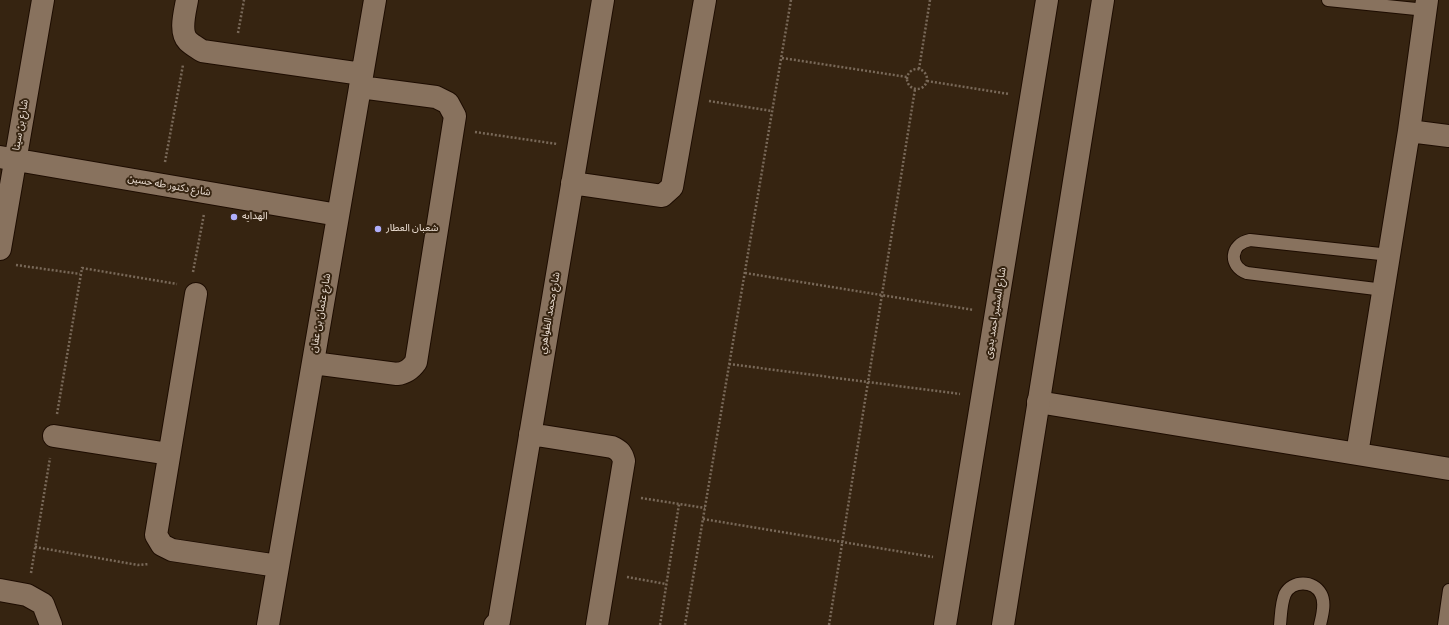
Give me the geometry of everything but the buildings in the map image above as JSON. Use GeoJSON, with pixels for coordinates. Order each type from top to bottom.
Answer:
{"type":"FeatureCollection","features":[{"type":"Feature","properties":{"kind":"street","name":"شارع بن سينا"},"geometry":{"type":"LineString","coordinates":[[7,257],[8,158],[43,0]]}},
{"type":"Feature","properties":{"kind":"street"},"geometry":{"type":"LineString","coordinates":[[187,0],[184,32],[187,41],[202,51],[234,55],[361,80],[436,97],[448,103],[455,116],[416,362],[412,368],[405,373],[397,374],[313,363]]}},
{"type":"Feature","properties":{"kind":"street","name":"شارع عثمان بن عفان"},"geometry":{"type":"LineString","coordinates":[[268,625],[374,0]]}},
{"type":"Feature","properties":{"kind":"street","name":"شارع محمد الظواهري"},"geometry":{"type":"LineString","coordinates":[[495,625],[499,621],[603,0]]}},
{"type":"Feature","properties":{"kind":"street"},"geometry":{"type":"LineString","coordinates":[[572,183],[662,196],[672,187],[689,98],[705,0]]}},
{"type":"Feature","properties":{"kind":"street","name":"شارع المشير احمد بدوى"},"geometry":{"type":"LineString","coordinates":[[945,625],[1047,0]]}},
{"type":"Feature","properties":{"kind":"street"},"geometry":{"type":"LineString","coordinates":[[1002,625],[1103,0]]}},
{"type":"Feature","properties":{"kind":"street"},"geometry":{"type":"LineString","coordinates":[[1357,454],[1390,255],[1427,5]]}},
{"type":"Feature","properties":{"kind":"street"},"geometry":{"type":"LineString","coordinates":[[1409,130],[1449,136]]}},
{"type":"Feature","properties":{"kind":"street","name":"شارع دكتور طه حسين"},"geometry":{"type":"LineString","coordinates":[[8,158],[338,215]]}},
{"type":"Feature","properties":{"kind":"street"},"geometry":{"type":"LineString","coordinates":[[190,286],[169,454],[156,536],[162,545],[172,550],[278,566]]}},
{"type":"Feature","properties":{"kind":"street"},"geometry":{"type":"LineString","coordinates":[[1038,402],[1449,469]]}},
{"type":"Feature","properties":{"kind":"street"},"geometry":{"type":"LineString","coordinates":[[530,434],[612,447],[620,450],[623,455],[624,461],[597,625]]}},
{"type":"Feature","properties":{"kind":"street"},"geometry":{"type":"LineString","coordinates":[[54,436],[169,454]]}},
{"type":"Feature","properties":{"kind":"street"},"geometry":{"type":"LineString","coordinates":[[0,590],[27,595],[43,604],[51,625]]}},
{"type":"Feature","properties":{"kind":"lane"},"geometry":{"type":"LineString","coordinates":[[1328,0],[1427,5]]}},
{"type":"Feature","properties":{"kind":"lane"},"geometry":{"type":"LineString","coordinates":[[1384,290],[1247,273],[1242,271],[1235,263],[1234,252],[1240,244],[1250,240],[1390,255]]}},
{"type":"Feature","properties":{"kind":"lane"},"geometry":{"type":"LineString","coordinates":[[1280,625],[1283,600],[1286,593],[1289,588],[1300,583],[1313,585],[1322,595],[1323,601],[1320,625]]}},
{"type":"Feature","properties":{"kind":"lane"},"geometry":{"type":"LineString","coordinates":[[1444,625],[1449,590]]}},
{"type":"Feature","properties":{"kind":"path"},"geometry":{"type":"LineString","coordinates":[[234,55],[244,0]]}},
{"type":"Feature","properties":{"kind":"path"},"geometry":{"type":"LineString","coordinates":[[685,625],[791,0]]}},
{"type":"Feature","properties":{"kind":"path"},"geometry":{"type":"LineString","coordinates":[[919,70],[930,0]]}},
{"type":"Feature","properties":{"kind":"path"},"geometry":{"type":"LineString","coordinates":[[160,184],[187,41]]}},
{"type":"Feature","properties":{"kind":"path"},"geometry":{"type":"LineString","coordinates":[[782,58],[907,78]]}},
{"type":"Feature","properties":{"kind":"path"},"geometry":{"type":"LineString","coordinates":[[907,78],[914,70],[919,70],[926,76],[927,81],[924,86],[915,89]]}},
{"type":"Feature","properties":{"kind":"path"},"geometry":{"type":"LineString","coordinates":[[907,78],[908,82],[915,89]]}},
{"type":"Feature","properties":{"kind":"path"},"geometry":{"type":"LineString","coordinates":[[927,81],[1031,98]]}},
{"type":"Feature","properties":{"kind":"path"},"geometry":{"type":"LineString","coordinates":[[829,625],[915,89]]}},
{"type":"Feature","properties":{"kind":"path"},"geometry":{"type":"LineString","coordinates":[[689,98],[772,111]]}},
{"type":"Feature","properties":{"kind":"path"},"geometry":{"type":"LineString","coordinates":[[452,129],[578,147]]}},
{"type":"Feature","properties":{"kind":"path"},"geometry":{"type":"LineString","coordinates":[[27,595],[82,268],[190,286],[208,192]]}},
{"type":"Feature","properties":{"kind":"path"},"geometry":{"type":"LineString","coordinates":[[7,257],[80,274]]}},
{"type":"Feature","properties":{"kind":"path"},"geometry":{"type":"LineString","coordinates":[[745,273],[996,314]]}},
{"type":"Feature","properties":{"kind":"path"},"geometry":{"type":"LineString","coordinates":[[729,364],[982,397]]}},
{"type":"Feature","properties":{"kind":"path"},"geometry":{"type":"LineString","coordinates":[[618,494],[705,508]]}},
{"type":"Feature","properties":{"kind":"path"},"geometry":{"type":"LineString","coordinates":[[660,625],[679,504]]}},
{"type":"Feature","properties":{"kind":"path"},"geometry":{"type":"LineString","coordinates":[[703,519],[955,561]]}},
{"type":"Feature","properties":{"kind":"path"},"geometry":{"type":"LineString","coordinates":[[35,547],[138,565],[151,564],[163,559],[172,550]]}},
{"type":"Feature","properties":{"kind":"path"},"geometry":{"type":"LineString","coordinates":[[606,574],[666,584]]}},
{"type":"Feature","properties":{"kind":"place","name":"الهدايه"},"geometry":{"type":"Point","coordinates":[234,217]}},
{"type":"Feature","properties":{"kind":"place","name":"شعبان العطار"},"geometry":{"type":"Point","coordinates":[378,229]}}]}
